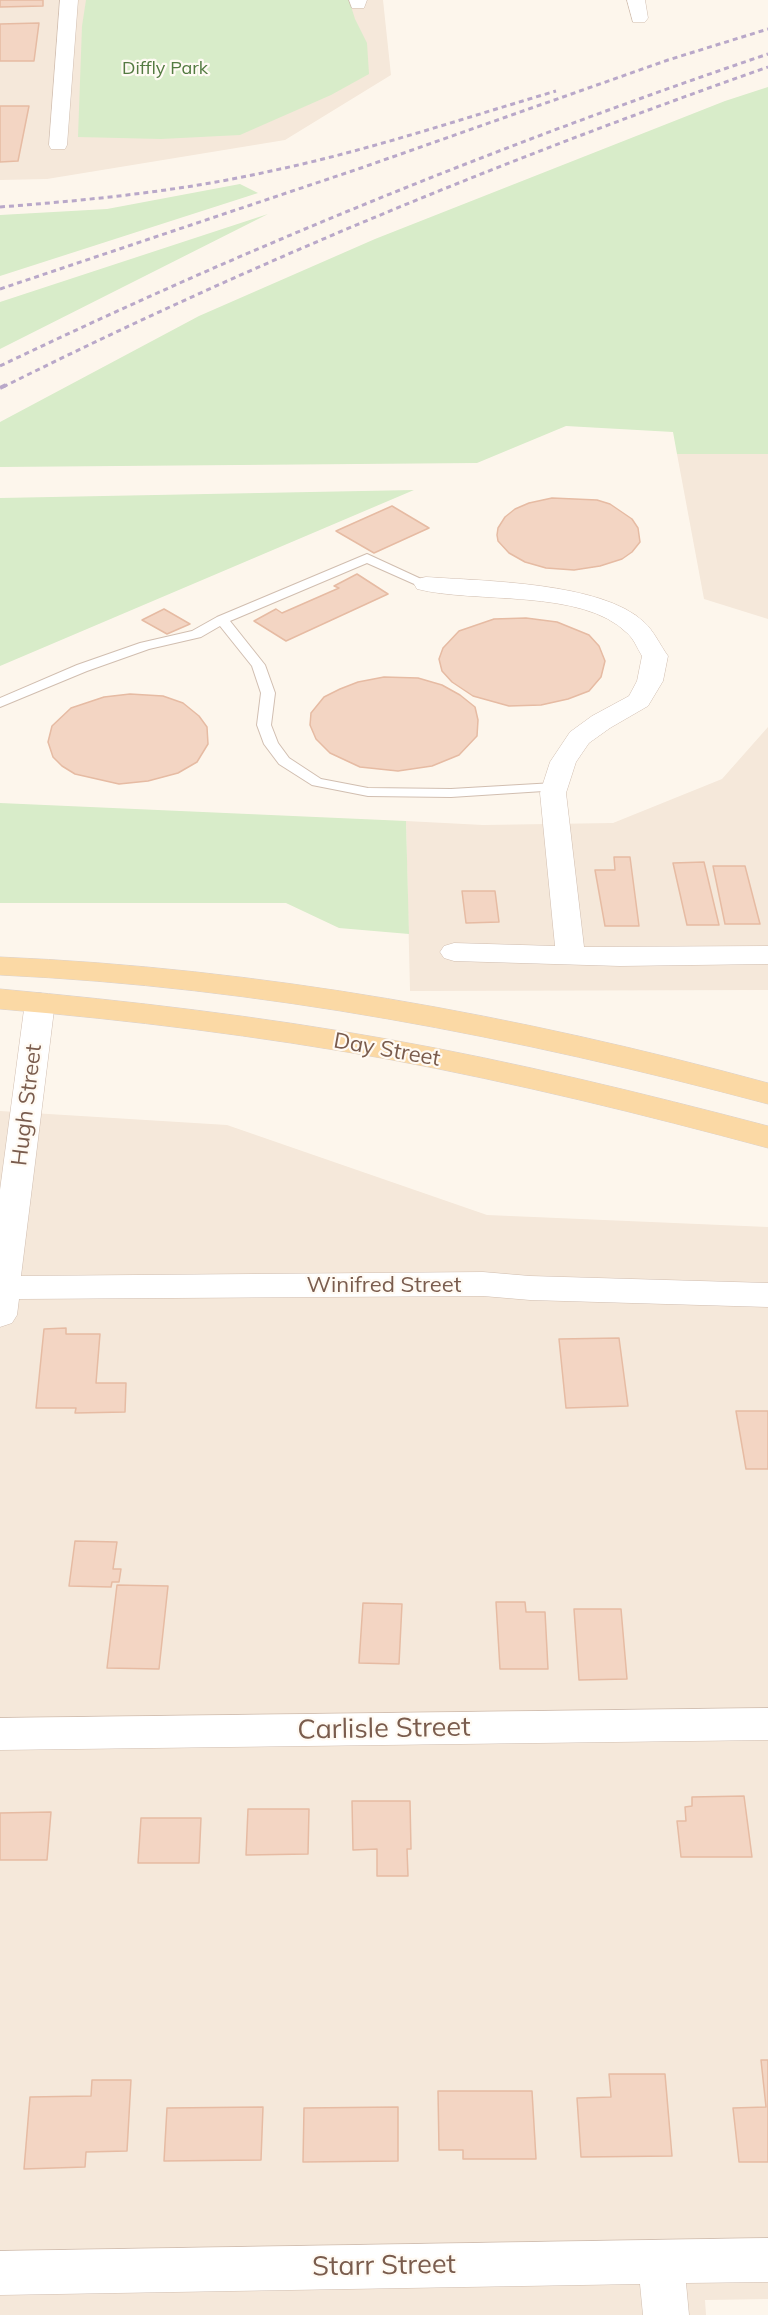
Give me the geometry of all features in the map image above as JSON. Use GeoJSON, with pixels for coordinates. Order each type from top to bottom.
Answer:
{"type":"FeatureCollection","features":[{"type":"Feature","properties":{"kind":"main road","name":"Day Street"},"geometry":{"type":"LineString","coordinates":[[0,966],[60,968],[198,982],[370,1006],[631,1059],[768,1094]]}},
{"type":"Feature","properties":{"kind":"main road","name":"Day Street"},"geometry":{"type":"LineString","coordinates":[[0,999],[219,1023],[418,1055],[671,1110],[768,1137]]}},
{"type":"Feature","properties":{"kind":"street"},"geometry":{"type":"LineString","coordinates":[[58,145],[69,0]]}},
{"type":"Feature","properties":{"kind":"street"},"geometry":{"type":"LineString","coordinates":[[636,0],[639,18]]}},
{"type":"Feature","properties":{"kind":"street"},"geometry":{"type":"LineString","coordinates":[[426,584],[572,598],[609,611],[634,626],[655,656],[650,681],[639,701],[601,722],[579,738],[563,762],[552,793],[571,956]]}},
{"type":"Feature","properties":{"kind":"street"},"geometry":{"type":"LineString","coordinates":[[454,952],[571,956],[768,955]]}},
{"type":"Feature","properties":{"kind":"street","name":"Hugh Street"},"geometry":{"type":"LineString","coordinates":[[1,1297],[40,1002]]}},
{"type":"Feature","properties":{"kind":"street","name":"Winifred Street"},"geometry":{"type":"LineString","coordinates":[[1,1297],[483,1284],[530,1288],[768,1295]]}},
{"type":"Feature","properties":{"kind":"street","name":"Carlisle Street"},"geometry":{"type":"LineString","coordinates":[[0,1734],[768,1724]]}},
{"type":"Feature","properties":{"kind":"street","name":"Starr Street"},"geometry":{"type":"LineString","coordinates":[[0,2272],[768,2260]]}},
{"type":"Feature","properties":{"kind":"street"},"geometry":{"type":"LineString","coordinates":[[661,2262],[666,2315]]}},
{"type":"Feature","properties":{"kind":"lane"},"geometry":{"type":"LineString","coordinates":[[0,703],[82,668],[146,646],[195,634],[222,620],[366,558],[426,584]]}},
{"type":"Feature","properties":{"kind":"lane"},"geometry":{"type":"LineString","coordinates":[[222,620],[258,665],[268,693],[264,725],[271,744],[285,761],[317,782],[368,792],[451,793],[555,787]]}},
{"type":"Feature","properties":{"kind":"shaded area","name":"Diffly Park"},"geometry":{"type":"Polygon","coordinates":[[[0,0],[383,0],[391,75],[285,140],[47,179],[0,180],[0,0]]]}},
{"type":"Feature","properties":{"kind":"shaded area"},"geometry":{"type":"Polygon","coordinates":[[[677,454],[768,454],[768,619],[704,599],[677,454]]]}},
{"type":"Feature","properties":{"kind":"shaded area"},"geometry":{"type":"Polygon","coordinates":[[[768,727],[768,990],[410,991],[406,821],[483,825],[613,823],[722,779],[768,727]]]}},
{"type":"Feature","properties":{"kind":"shaded area"},"geometry":{"type":"Polygon","coordinates":[[[0,1111],[227,1125],[487,1215],[768,1227],[768,2299],[705,2300],[706,2315],[0,2315],[0,1111]]]}},
{"type":"Feature","properties":{"kind":"green space","name":"Diffly Park"},"geometry":{"type":"Polygon","coordinates":[[[86,0],[349,0],[355,19],[367,43],[369,74],[331,95],[240,135],[161,139],[78,137],[82,26],[86,0]]]}},
{"type":"Feature","properties":{"kind":"green space"},"geometry":{"type":"Polygon","coordinates":[[[768,87],[768,454],[677,454],[673,432],[566,426],[477,463],[0,467],[0,422],[199,316],[375,239],[725,101],[768,87]]]}},
{"type":"Feature","properties":{"kind":"green space"},"geometry":{"type":"Polygon","coordinates":[[[240,184],[258,193],[0,276],[0,215],[107,209],[240,184]]]}},
{"type":"Feature","properties":{"kind":"green space"},"geometry":{"type":"Polygon","coordinates":[[[268,214],[0,349],[0,302],[268,214]]]}},
{"type":"Feature","properties":{"kind":"green space"},"geometry":{"type":"Polygon","coordinates":[[[414,490],[0,666],[0,498],[414,490]]]}},
{"type":"Feature","properties":{"kind":"green space"},"geometry":{"type":"Polygon","coordinates":[[[0,803],[406,821],[409,934],[339,928],[286,903],[0,903],[0,803]]]}},
{"type":"Feature","properties":{"kind":"building"},"geometry":{"type":"Polygon","coordinates":[[[0,0],[43,0],[43,6],[0,7],[0,0]]]}},
{"type":"Feature","properties":{"kind":"building"},"geometry":{"type":"Polygon","coordinates":[[[39,23],[34,61],[0,61],[0,24],[39,23]]]}},
{"type":"Feature","properties":{"kind":"building"},"geometry":{"type":"Polygon","coordinates":[[[0,106],[29,106],[18,161],[0,162],[0,106]]]}},
{"type":"Feature","properties":{"kind":"building"},"geometry":{"type":"Polygon","coordinates":[[[552,498],[597,500],[610,504],[632,519],[638,528],[640,542],[622,559],[600,566],[574,570],[546,568],[525,562],[509,553],[498,541],[497,535],[498,528],[505,517],[515,509],[529,503],[552,498]]]}},
{"type":"Feature","properties":{"kind":"building"},"geometry":{"type":"Polygon","coordinates":[[[392,506],[429,528],[374,553],[336,531],[392,506]]]}},
{"type":"Feature","properties":{"kind":"building"},"geometry":{"type":"Polygon","coordinates":[[[357,574],[388,594],[286,641],[254,621],[276,609],[282,613],[339,588],[334,586],[357,574]]]}},
{"type":"Feature","properties":{"kind":"building"},"geometry":{"type":"Polygon","coordinates":[[[164,609],[190,624],[167,634],[142,620],[164,609]]]}},
{"type":"Feature","properties":{"kind":"building"},"geometry":{"type":"Polygon","coordinates":[[[526,618],[557,622],[589,635],[599,646],[605,661],[601,677],[589,691],[541,705],[509,706],[473,696],[452,682],[442,671],[439,659],[443,648],[459,631],[494,619],[526,618]]]}},
{"type":"Feature","properties":{"kind":"building"},"geometry":{"type":"Polygon","coordinates":[[[384,677],[418,678],[442,685],[460,695],[475,707],[478,720],[477,736],[459,755],[432,766],[398,771],[360,767],[330,753],[316,739],[310,725],[311,713],[324,697],[340,689],[358,682],[384,677]]]}},
{"type":"Feature","properties":{"kind":"building"},"geometry":{"type":"Polygon","coordinates":[[[130,694],[163,696],[183,703],[199,716],[207,727],[208,744],[197,762],[178,773],[148,781],[119,784],[75,774],[53,757],[48,742],[52,726],[71,708],[104,697],[130,694]]]}},
{"type":"Feature","properties":{"kind":"building"},"geometry":{"type":"Polygon","coordinates":[[[614,857],[630,857],[639,926],[605,926],[595,870],[615,870],[614,857]]]}},
{"type":"Feature","properties":{"kind":"building"},"geometry":{"type":"Polygon","coordinates":[[[704,862],[719,925],[687,925],[673,863],[704,862]]]}},
{"type":"Feature","properties":{"kind":"building"},"geometry":{"type":"Polygon","coordinates":[[[713,866],[745,866],[760,924],[725,924],[713,866]]]}},
{"type":"Feature","properties":{"kind":"building"},"geometry":{"type":"Polygon","coordinates":[[[462,891],[495,891],[499,922],[466,923],[462,891]]]}},
{"type":"Feature","properties":{"kind":"building"},"geometry":{"type":"Polygon","coordinates":[[[66,1328],[66,1334],[100,1334],[96,1383],[126,1383],[125,1412],[75,1413],[76,1408],[36,1408],[44,1329],[66,1328]]]}},
{"type":"Feature","properties":{"kind":"building"},"geometry":{"type":"Polygon","coordinates":[[[619,1338],[628,1406],[566,1408],[559,1339],[619,1338]]]}},
{"type":"Feature","properties":{"kind":"building"},"geometry":{"type":"Polygon","coordinates":[[[736,1411],[768,1411],[768,1469],[746,1469],[736,1411]]]}},
{"type":"Feature","properties":{"kind":"building"},"geometry":{"type":"Polygon","coordinates":[[[75,1541],[117,1542],[113,1569],[121,1569],[119,1582],[112,1582],[111,1587],[69,1586],[75,1541]]]}},
{"type":"Feature","properties":{"kind":"building"},"geometry":{"type":"Polygon","coordinates":[[[117,1585],[168,1586],[159,1669],[107,1668],[117,1585]]]}},
{"type":"Feature","properties":{"kind":"building"},"geometry":{"type":"Polygon","coordinates":[[[496,1602],[525,1602],[526,1612],[545,1612],[548,1669],[500,1669],[496,1602]]]}},
{"type":"Feature","properties":{"kind":"building"},"geometry":{"type":"Polygon","coordinates":[[[363,1603],[402,1604],[399,1664],[359,1663],[363,1603]]]}},
{"type":"Feature","properties":{"kind":"building"},"geometry":{"type":"Polygon","coordinates":[[[574,1609],[621,1609],[627,1679],[579,1680],[574,1609]]]}},
{"type":"Feature","properties":{"kind":"building"},"geometry":{"type":"Polygon","coordinates":[[[744,1796],[752,1857],[681,1857],[677,1821],[686,1821],[685,1807],[692,1806],[692,1797],[744,1796]]]}},
{"type":"Feature","properties":{"kind":"building"},"geometry":{"type":"Polygon","coordinates":[[[352,1801],[410,1801],[411,1849],[407,1849],[408,1876],[377,1876],[377,1849],[353,1850],[352,1801]]]}},
{"type":"Feature","properties":{"kind":"building"},"geometry":{"type":"Polygon","coordinates":[[[248,1809],[309,1809],[308,1854],[246,1855],[248,1809]]]}},
{"type":"Feature","properties":{"kind":"building"},"geometry":{"type":"Polygon","coordinates":[[[51,1812],[47,1860],[0,1860],[0,1813],[51,1812]]]}},
{"type":"Feature","properties":{"kind":"building"},"geometry":{"type":"Polygon","coordinates":[[[141,1818],[201,1818],[199,1863],[138,1863],[141,1818]]]}},
{"type":"Feature","properties":{"kind":"building"},"geometry":{"type":"Polygon","coordinates":[[[761,2060],[768,2060],[768,2162],[739,2162],[733,2108],[766,2107],[761,2060]]]}},
{"type":"Feature","properties":{"kind":"building"},"geometry":{"type":"Polygon","coordinates":[[[609,2074],[665,2074],[672,2156],[581,2157],[577,2098],[611,2097],[609,2074]]]}},
{"type":"Feature","properties":{"kind":"building"},"geometry":{"type":"Polygon","coordinates":[[[92,2080],[131,2080],[127,2151],[86,2152],[85,2167],[24,2169],[30,2097],[91,2096],[92,2080]]]}},
{"type":"Feature","properties":{"kind":"building"},"geometry":{"type":"Polygon","coordinates":[[[438,2091],[532,2091],[536,2159],[463,2159],[463,2150],[439,2150],[438,2091]]]}},
{"type":"Feature","properties":{"kind":"building"},"geometry":{"type":"Polygon","coordinates":[[[263,2107],[261,2160],[164,2161],[167,2108],[263,2107]]]}},
{"type":"Feature","properties":{"kind":"building"},"geometry":{"type":"Polygon","coordinates":[[[398,2107],[398,2161],[303,2162],[304,2108],[398,2107]]]}},
{"type":"Feature","properties":{"kind":"railway"},"geometry":{"type":"LineString","coordinates":[[0,289],[361,168],[668,60],[768,29]]}},
{"type":"Feature","properties":{"kind":"railway"},"geometry":{"type":"LineString","coordinates":[[0,366],[188,279],[379,198],[572,123],[768,54]]}},
{"type":"Feature","properties":{"kind":"railway"},"geometry":{"type":"LineString","coordinates":[[3,387],[190,298],[380,215],[573,138],[768,67]]}},
{"type":"Feature","properties":{"kind":"railway"},"geometry":{"type":"LineString","coordinates":[[0,207],[136,194],[238,178],[378,144],[556,91]]}},
{"type":"Feature","properties":{"kind":"railway"},"geometry":{"type":"LineString","coordinates":[[0,388],[6,385]]}}]}
